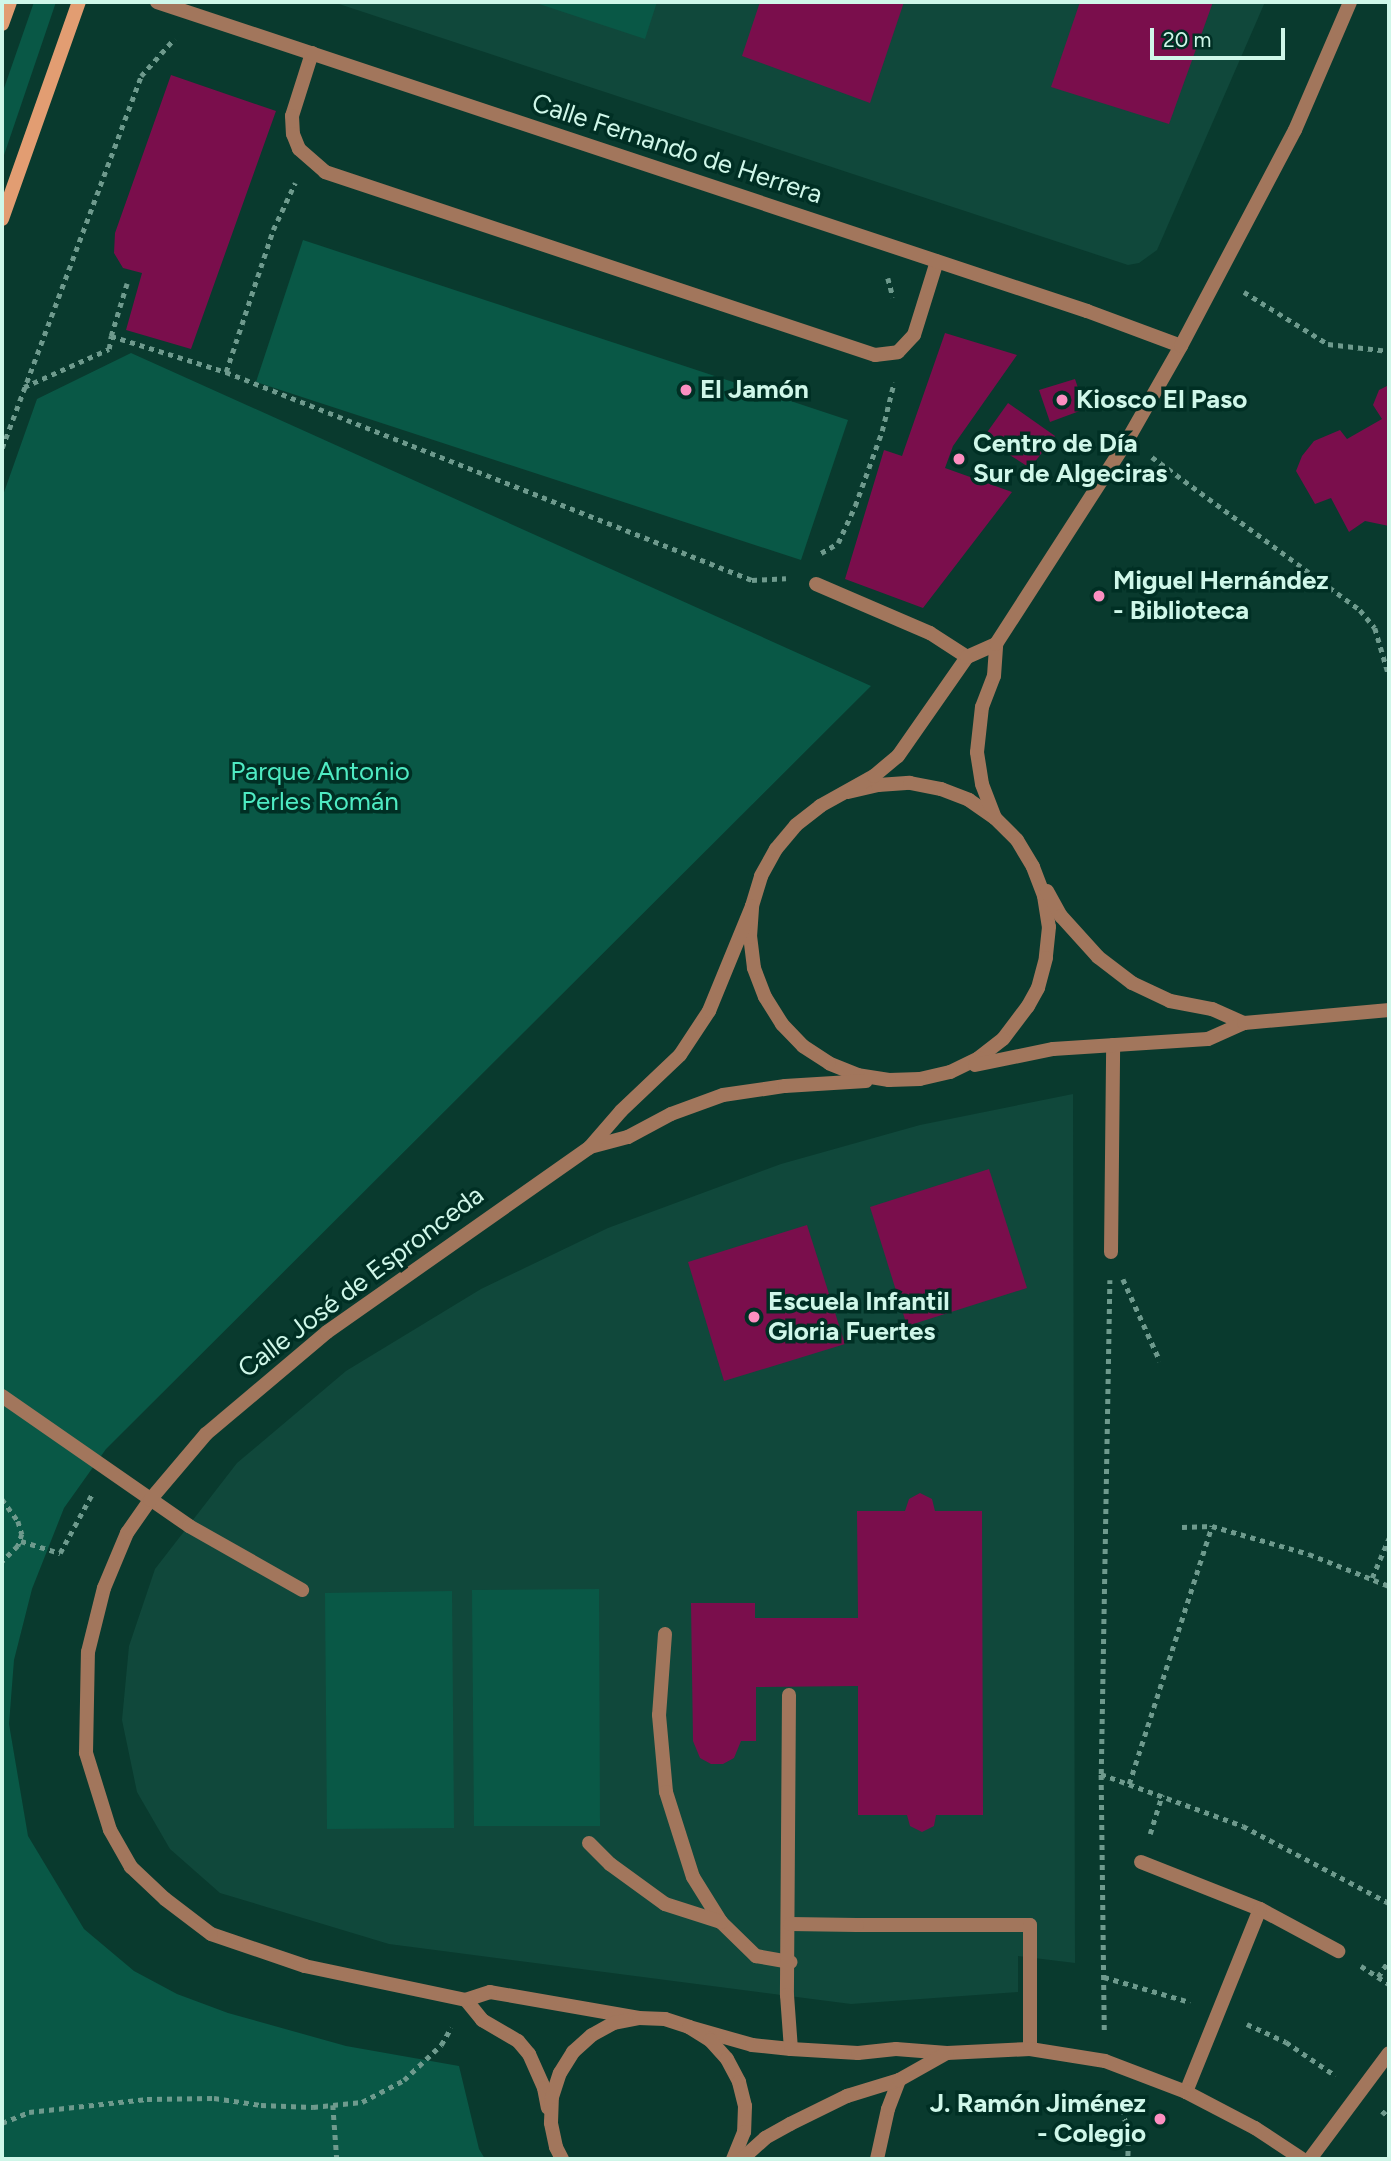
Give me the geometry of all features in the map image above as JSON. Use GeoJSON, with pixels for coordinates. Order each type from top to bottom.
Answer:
{"type":"FeatureCollection","features":[{"type":"Feature","properties":{"kind":"main road"},"geometry":{"type":"LineString","coordinates":[[2,24],[10,2]]}},
{"type":"Feature","properties":{"kind":"main road"},"geometry":{"type":"LineString","coordinates":[[2,219],[79,2]]}},
{"type":"Feature","properties":{"kind":"street","name":"Calle Fernando de Herrera"},"geometry":{"type":"LineString","coordinates":[[157,2],[937,261],[1181,346]]}},
{"type":"Feature","properties":{"kind":"street"},"geometry":{"type":"LineString","coordinates":[[995,818],[982,784],[977,752],[982,706],[994,676],[996,644],[1128,439],[1181,346],[1295,130],[1350,2]]}},
{"type":"Feature","properties":{"kind":"street"},"geometry":{"type":"LineString","coordinates":[[312,53],[292,117],[299,149],[310,163],[325,172],[875,355],[898,352],[914,335],[937,261]]}},
{"type":"Feature","properties":{"kind":"street"},"geometry":{"type":"LineString","coordinates":[[816,584],[930,633],[967,657]]}},
{"type":"Feature","properties":{"kind":"street"},"geometry":{"type":"LineString","coordinates":[[996,644],[967,657],[898,756],[848,792],[820,806],[796,825],[776,849],[761,876],[752,906],[750,937],[754,968],[765,997],[782,1024],[803,1046],[829,1063],[858,1075],[889,1080],[920,1079],[1006,1056],[1053,1049],[1208,1039],[1244,1023],[1389,1010]]}},
{"type":"Feature","properties":{"kind":"street"},"geometry":{"type":"LineString","coordinates":[[848,792],[878,785],[910,783],[940,789],[970,800],[995,818],[1017,841],[1061,916],[1098,957],[1132,983],[1170,1001],[1212,1009],[1244,1023]]}},
{"type":"Feature","properties":{"kind":"street"},"geometry":{"type":"LineString","coordinates":[[950,1072],[979,1058],[1003,1039],[1023,1015],[1038,988],[1046,958],[1049,927],[1044,896],[1034,867]]}},
{"type":"Feature","properties":{"kind":"street","name":"Calle José de Espronceda"},"geometry":{"type":"LineString","coordinates":[[752,906],[733,960],[709,1011],[688,1044],[589,1148],[327,1332],[206,1434],[150,1500],[127,1533],[104,1588],[88,1652],[84,1722],[86,1753],[110,1830],[131,1867],[165,1899],[211,1934],[305,1966],[466,2000],[490,1992],[639,2018],[665,2019],[752,2045],[864,2053],[896,2049],[947,2053],[1030,2049],[1105,2061],[1186,2092],[1255,2128],[1302,2159]]}},
{"type":"Feature","properties":{"kind":"street"},"geometry":{"type":"LineString","coordinates":[[1111,1252],[1113,1045]]}},
{"type":"Feature","properties":{"kind":"street","name":"Calle José de Espronceda"},"geometry":{"type":"LineString","coordinates":[[589,1148],[628,1137],[671,1114],[723,1095],[785,1086],[889,1080]]}},
{"type":"Feature","properties":{"kind":"street"},"geometry":{"type":"LineString","coordinates":[[2,1396],[189,1526],[302,1590]]}},
{"type":"Feature","properties":{"kind":"street"},"geometry":{"type":"LineString","coordinates":[[665,1634],[659,1715],[666,1792],[693,1877],[721,1922],[756,1956],[790,1962]]}},
{"type":"Feature","properties":{"kind":"street"},"geometry":{"type":"LineString","coordinates":[[789,1695],[790,1962],[787,1995],[791,2049]]}},
{"type":"Feature","properties":{"kind":"street"},"geometry":{"type":"LineString","coordinates":[[589,1843],[610,1864],[665,1904],[721,1922]]}},
{"type":"Feature","properties":{"kind":"street"},"geometry":{"type":"LineString","coordinates":[[1141,1862],[1260,1909],[1338,1951]]}},
{"type":"Feature","properties":{"kind":"street"},"geometry":{"type":"LineString","coordinates":[[1186,2092],[1260,1909]]}},
{"type":"Feature","properties":{"kind":"street"},"geometry":{"type":"LineString","coordinates":[[790,1924],[1030,1925],[1030,2049]]}},
{"type":"Feature","properties":{"kind":"street"},"geometry":{"type":"LineString","coordinates":[[466,2000],[482,2020],[518,2041],[529,2054],[544,2088],[556,2147],[562,2159]]}},
{"type":"Feature","properties":{"kind":"street"},"geometry":{"type":"LineString","coordinates":[[551,2123],[552,2097],[559,2073],[573,2052],[592,2035],[614,2023],[639,2018]]}},
{"type":"Feature","properties":{"kind":"street"},"geometry":{"type":"LineString","coordinates":[[689,2027],[710,2040],[727,2059],[740,2082],[745,2106],[744,2132],[733,2159]]}},
{"type":"Feature","properties":{"kind":"street"},"geometry":{"type":"LineString","coordinates":[[742,2159],[765,2138],[801,2118],[847,2096],[900,2080],[947,2053]]}},
{"type":"Feature","properties":{"kind":"street"},"geometry":{"type":"LineString","coordinates":[[1310,2159],[1389,2053]]}},
{"type":"Feature","properties":{"kind":"street"},"geometry":{"type":"LineString","coordinates":[[877,2159],[888,2109],[900,2080]]}},
{"type":"Feature","properties":{"kind":"path"},"geometry":{"type":"LineString","coordinates":[[2,448],[141,76],[173,41],[184,11]]}},
{"type":"Feature","properties":{"kind":"path"},"geometry":{"type":"LineString","coordinates":[[226,372],[273,230],[293,185],[310,163]]}},
{"type":"Feature","properties":{"kind":"path"},"geometry":{"type":"LineString","coordinates":[[1219,276],[1328,344],[1389,351]]}},
{"type":"Feature","properties":{"kind":"path"},"geometry":{"type":"LineString","coordinates":[[24,387],[109,349],[127,283]]}},
{"type":"Feature","properties":{"kind":"path"},"geometry":{"type":"LineString","coordinates":[[111,336],[226,372],[752,580],[778,581],[794,575]]}},
{"type":"Feature","properties":{"kind":"path"},"geometry":{"type":"LineString","coordinates":[[813,558],[838,543],[882,431]]}},
{"type":"Feature","properties":{"kind":"path"},"geometry":{"type":"LineString","coordinates":[[1128,439],[1360,610],[1375,628],[1389,676]]}},
{"type":"Feature","properties":{"kind":"path"},"geometry":{"type":"LineString","coordinates":[[1111,1252],[1160,1361]]}},
{"type":"Feature","properties":{"kind":"path"},"geometry":{"type":"LineString","coordinates":[[1111,1252],[1101,1774],[1105,2061],[1129,2131],[1128,2159]]}},
{"type":"Feature","properties":{"kind":"path"},"geometry":{"type":"LineString","coordinates":[[21,1541],[60,1553],[107,1470]]}},
{"type":"Feature","properties":{"kind":"path"},"geometry":{"type":"LineString","coordinates":[[2,1499],[21,1527],[21,1541],[2,1562]]}},
{"type":"Feature","properties":{"kind":"path"},"geometry":{"type":"LineString","coordinates":[[1129,1784],[1212,1526]]}},
{"type":"Feature","properties":{"kind":"path"},"geometry":{"type":"LineString","coordinates":[[1182,1527],[1212,1526],[1309,1554],[1389,1586]]}},
{"type":"Feature","properties":{"kind":"path"},"geometry":{"type":"LineString","coordinates":[[1372,1578],[1389,1538]]}},
{"type":"Feature","properties":{"kind":"path"},"geometry":{"type":"LineString","coordinates":[[1101,1774],[1243,1826],[1389,1903]]}},
{"type":"Feature","properties":{"kind":"path"},"geometry":{"type":"LineString","coordinates":[[1141,1862],[1162,1795]]}},
{"type":"Feature","properties":{"kind":"path"},"geometry":{"type":"LineString","coordinates":[[1378,1977],[1389,1959]]}},
{"type":"Feature","properties":{"kind":"path"},"geometry":{"type":"LineString","coordinates":[[1104,1977],[1219,2011],[1286,2042],[1360,2092],[1389,2117]]}},
{"type":"Feature","properties":{"kind":"path"},"geometry":{"type":"LineString","coordinates":[[2,2123],[29,2112],[147,2099],[214,2098],[287,2106],[362,2102],[404,2080],[441,2045],[466,2000]]}},
{"type":"Feature","properties":{"kind":"path"},"geometry":{"type":"LineString","coordinates":[[332,2105],[337,2159]]}},
{"type":"Feature","properties":{"kind":"shaded area"},"geometry":{"type":"Polygon","coordinates":[[[333,2],[1265,2],[1157,250],[1139,263],[1128,265],[333,2]]]}},
{"type":"Feature","properties":{"kind":"shaded area"},"geometry":{"type":"Polygon","coordinates":[[[1073,1094],[1075,1963],[1018,1956],[1018,1992],[851,2004],[389,1944],[220,1893],[170,1849],[137,1792],[122,1720],[129,1646],[155,1569],[237,1463],[346,1371],[481,1289],[608,1228],[781,1164],[920,1125],[1073,1094]]]}},
{"type":"Feature","properties":{"kind":"green space"},"geometry":{"type":"Polygon","coordinates":[[[34,2],[56,2],[2,161],[2,94],[34,2]]]}},
{"type":"Feature","properties":{"kind":"green space"},"geometry":{"type":"Polygon","coordinates":[[[533,2],[657,2],[645,39],[533,2]]]}},
{"type":"Feature","properties":{"kind":"green space"},"geometry":{"type":"Polygon","coordinates":[[[303,240],[848,420],[801,560],[256,382],[303,240]]]}},
{"type":"Feature","properties":{"kind":"green space","name":"Parque Antonio Perles Román"},"geometry":{"type":"Polygon","coordinates":[[[131,353],[871,686],[106,1449],[64,1508],[32,1589],[14,1660],[9,1724],[28,1836],[84,1929],[134,1971],[177,1994],[228,2013],[346,2046],[459,2066],[479,2149],[485,2159],[2,2159],[2,498],[37,399],[131,353]]]}},
{"type":"Feature","properties":{"kind":"green space"},"geometry":{"type":"Polygon","coordinates":[[[599,1589],[600,1826],[474,1826],[472,1590],[599,1589]]]}},
{"type":"Feature","properties":{"kind":"green space"},"geometry":{"type":"Polygon","coordinates":[[[452,1591],[454,1828],[327,1829],[325,1593],[452,1591]]]}},
{"type":"Feature","properties":{"kind":"building"},"geometry":{"type":"Polygon","coordinates":[[[760,2],[904,2],[870,103],[742,56],[760,2]]]}},
{"type":"Feature","properties":{"kind":"building"},"geometry":{"type":"Polygon","coordinates":[[[1080,2],[1213,2],[1169,124],[1051,87],[1080,2]]]}},
{"type":"Feature","properties":{"kind":"building"},"geometry":{"type":"Polygon","coordinates":[[[171,75],[276,111],[191,349],[126,330],[142,273],[123,268],[114,253],[115,233],[171,75]]]}},
{"type":"Feature","properties":{"kind":"building"},"geometry":{"type":"Polygon","coordinates":[[[945,333],[1017,355],[953,446],[945,468],[1012,492],[923,608],[845,579],[884,450],[902,456],[945,333]]]}},
{"type":"Feature","properties":{"kind":"building","name":"Kiosco El Paso"},"geometry":{"type":"Polygon","coordinates":[[[1075,379],[1085,409],[1050,422],[1039,390],[1075,379]]]}},
{"type":"Feature","properties":{"kind":"building"},"geometry":{"type":"Polygon","coordinates":[[[1389,385],[1389,526],[1365,521],[1349,532],[1331,498],[1315,504],[1296,471],[1302,456],[1314,441],[1340,430],[1347,439],[1382,419],[1373,405],[1379,390],[1389,385]]]}},
{"type":"Feature","properties":{"kind":"building"},"geometry":{"type":"Polygon","coordinates":[[[1008,403],[1055,436],[1030,468],[983,438],[1008,403]]]}},
{"type":"Feature","properties":{"kind":"building"},"geometry":{"type":"Polygon","coordinates":[[[989,1169],[1027,1288],[907,1326],[870,1207],[989,1169]]]}},
{"type":"Feature","properties":{"kind":"building"},"geometry":{"type":"Polygon","coordinates":[[[807,1225],[845,1344],[724,1381],[688,1262],[807,1225]]]}},
{"type":"Feature","properties":{"kind":"building"},"geometry":{"type":"Polygon","coordinates":[[[920,1493],[932,1499],[935,1511],[982,1511],[983,1815],[936,1815],[934,1826],[922,1832],[910,1826],[907,1815],[858,1815],[858,1686],[756,1687],[756,1741],[741,1741],[734,1758],[723,1764],[711,1764],[700,1758],[693,1741],[691,1603],[755,1603],[755,1618],[858,1618],[857,1511],[905,1511],[909,1499],[920,1493]]]}},
{"type":"Feature","properties":{"kind":"place","name":"El Jamón"},"geometry":{"type":"Point","coordinates":[686,390]}},
{"type":"Feature","properties":{"kind":"place","name":"Kiosco El Paso"},"geometry":{"type":"Point","coordinates":[1062,400]}},
{"type":"Feature","properties":{"kind":"place","name":"Centro de Día Sur de Algeciras"},"geometry":{"type":"Point","coordinates":[959,459]}},
{"type":"Feature","properties":{"kind":"place","name":"Miguel Hernández - Biblioteca"},"geometry":{"type":"Point","coordinates":[1099,596]}},
{"type":"Feature","properties":{"kind":"place","name":"Escuela Infantil Gloria Fuertes"},"geometry":{"type":"Point","coordinates":[754,1317]}},
{"type":"Feature","properties":{"kind":"place","name":"J. Ramón Jiménez - Colegio"},"geometry":{"type":"Point","coordinates":[1160,2119]}}]}
